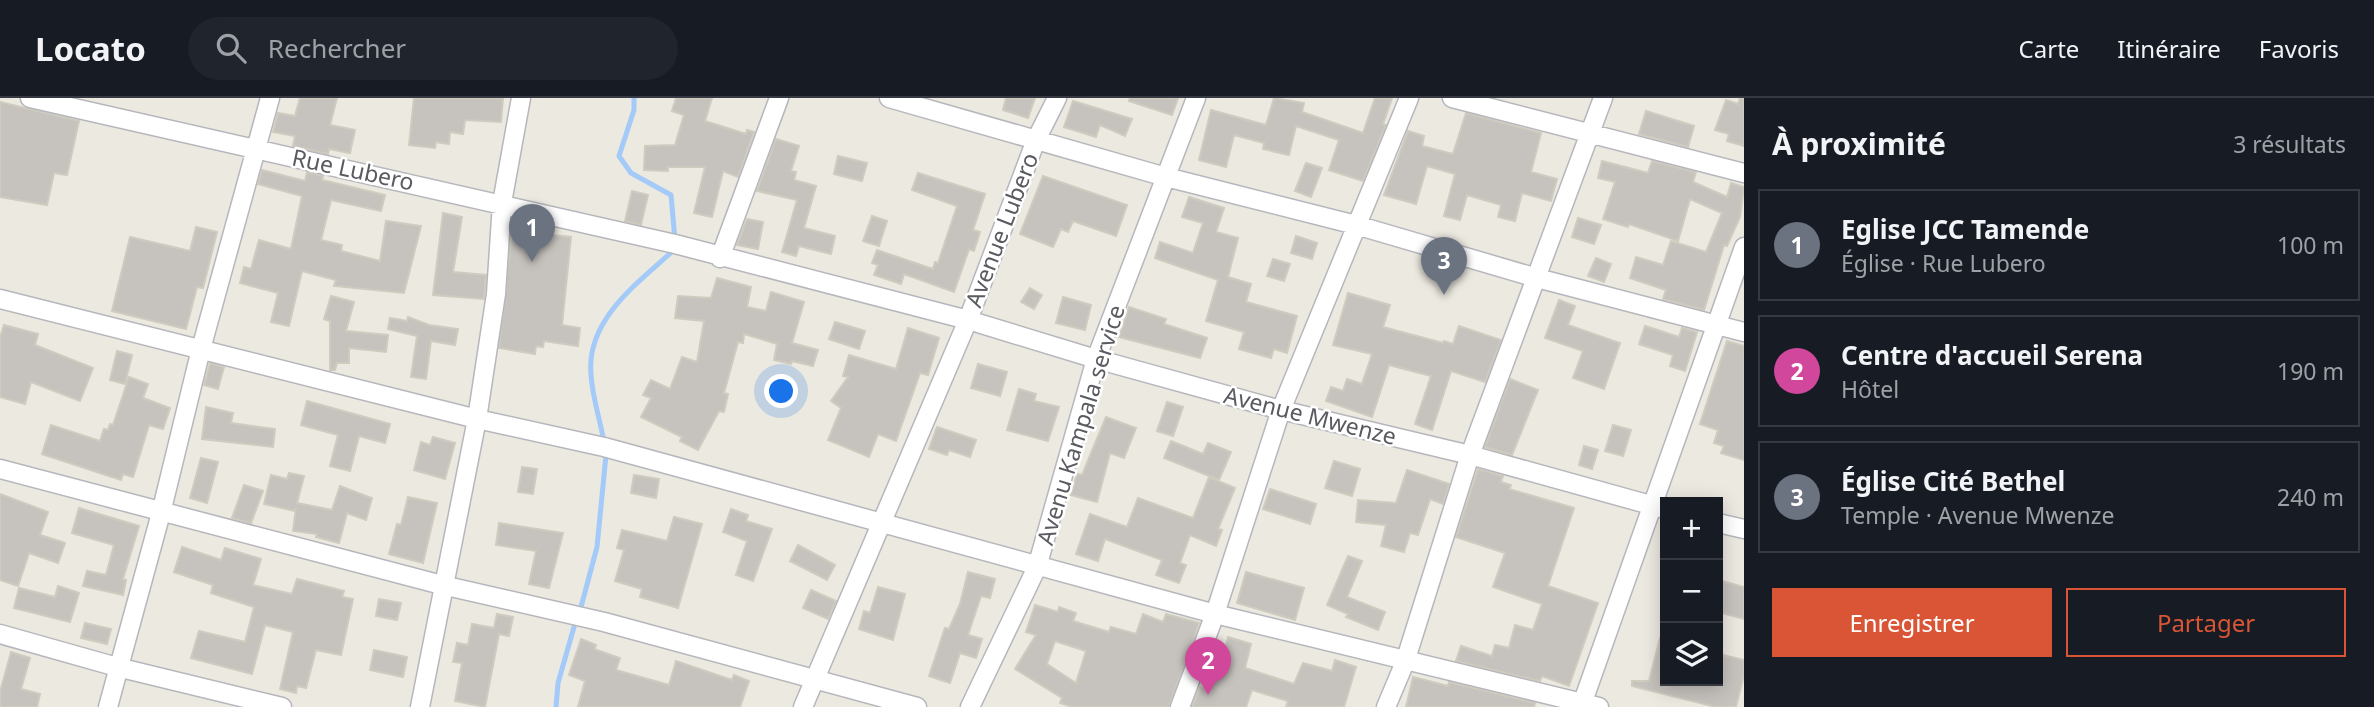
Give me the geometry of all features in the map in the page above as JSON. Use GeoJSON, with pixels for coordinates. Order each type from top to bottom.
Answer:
{"type":"FeatureCollection","features":[{"type":"Feature","properties":{"kind":"street","name":"Rue Lubero"},"geometry":{"type":"LineString","coordinates":[[30,98],[675,244]]}},
{"type":"Feature","properties":{"kind":"street"},"geometry":{"type":"LineString","coordinates":[[108,707],[161,513],[201,349],[270,98]]}},
{"type":"Feature","properties":{"kind":"street"},"geometry":{"type":"LineString","coordinates":[[420,707],[442,585],[477,419],[496,294],[502,203],[521,98]]}},
{"type":"Feature","properties":{"kind":"street"},"geometry":{"type":"LineString","coordinates":[[720,258],[779,98]]}},
{"type":"Feature","properties":{"kind":"street"},"geometry":{"type":"LineString","coordinates":[[888,98],[1166,177],[1356,225],[1537,278],[1744,332]]}},
{"type":"Feature","properties":{"kind":"street","name":"Avenue Lubero"},"geometry":{"type":"LineString","coordinates":[[968,320],[1036,140],[1056,98]]}},
{"type":"Feature","properties":{"kind":"street","name":"Avenu Kampala service"},"geometry":{"type":"LineString","coordinates":[[970,707],[1037,567],[1096,359],[1196,98]]}},
{"type":"Feature","properties":{"kind":"street"},"geometry":{"type":"LineString","coordinates":[[1180,707],[1215,614],[1281,410],[1409,98]]}},
{"type":"Feature","properties":{"kind":"street"},"geometry":{"type":"LineString","coordinates":[[1452,98],[1744,173]]}},
{"type":"Feature","properties":{"kind":"street"},"geometry":{"type":"LineString","coordinates":[[1386,707],[1405,662],[1470,455],[1603,98]]}},
{"type":"Feature","properties":{"kind":"street","name":"Avenue Mwenze"},"geometry":{"type":"LineString","coordinates":[[675,244],[720,258],[968,320],[1096,359],[1281,410],[1470,455],[1659,508]]}},
{"type":"Feature","properties":{"kind":"street"},"geometry":{"type":"LineString","coordinates":[[0,299],[477,419],[604,447],[1215,614],[1587,706],[1659,508],[1715,325],[1744,247]]}},
{"type":"Feature","properties":{"kind":"street"},"geometry":{"type":"LineString","coordinates":[[803,707],[968,320]]}},
{"type":"Feature","properties":{"kind":"street"},"geometry":{"type":"LineString","coordinates":[[0,469],[442,585],[604,622],[917,707]]}},
{"type":"Feature","properties":{"kind":"street"},"geometry":{"type":"LineString","coordinates":[[1723,524],[1744,530]]}},
{"type":"Feature","properties":{"kind":"street"},"geometry":{"type":"LineString","coordinates":[[0,634],[117,667],[282,707]]}},
{"type":"Feature","properties":{"kind":"building"},"geometry":{"type":"Polygon","coordinates":[[[300,98],[337,98],[330,125],[355,130],[350,153],[329,149],[328,154],[293,146],[295,136],[273,132],[278,113],[295,116],[300,98]]]}},
{"type":"Feature","properties":{"kind":"building"},"geometry":{"type":"Polygon","coordinates":[[[414,98],[503,98],[501,122],[465,120],[463,134],[450,132],[449,144],[436,142],[435,148],[409,145],[414,98]]]}},
{"type":"Feature","properties":{"kind":"building"},"geometry":{"type":"Polygon","coordinates":[[[676,98],[712,98],[705,121],[746,134],[747,130],[754,132],[738,177],[723,171],[712,217],[694,213],[705,167],[668,167],[668,171],[644,170],[645,146],[675,145],[684,115],[672,111],[676,98]]]}},
{"type":"Feature","properties":{"kind":"building"},"geometry":{"type":"Polygon","coordinates":[[[1006,98],[1035,98],[1028,118],[1003,110],[1006,98]]]}},
{"type":"Feature","properties":{"kind":"building"},"geometry":{"type":"Polygon","coordinates":[[[1130,98],[1178,98],[1172,115],[1129,101],[1130,98]]]}},
{"type":"Feature","properties":{"kind":"building"},"geometry":{"type":"Polygon","coordinates":[[[1274,98],[1304,103],[1302,112],[1363,133],[1375,98],[1392,98],[1383,124],[1386,125],[1363,181],[1329,170],[1339,140],[1296,126],[1289,155],[1263,149],[1264,143],[1234,135],[1226,167],[1199,160],[1211,110],[1266,125],[1274,98]]]}},
{"type":"Feature","properties":{"kind":"building"},"geometry":{"type":"Polygon","coordinates":[[[1740,98],[1744,98],[1744,146],[1727,141],[1729,134],[1715,130],[1726,100],[1738,104],[1740,98]]]}},
{"type":"Feature","properties":{"kind":"building"},"geometry":{"type":"Polygon","coordinates":[[[1073,101],[1132,119],[1125,136],[1100,125],[1096,137],[1064,127],[1073,101]]]}},
{"type":"Feature","properties":{"kind":"building"},"geometry":{"type":"Polygon","coordinates":[[[0,102],[79,121],[67,175],[54,173],[47,205],[0,197],[0,102]]]}},
{"type":"Feature","properties":{"kind":"building"},"geometry":{"type":"Polygon","coordinates":[[[1646,111],[1694,126],[1688,147],[1639,134],[1646,111]]]}},
{"type":"Feature","properties":{"kind":"building"},"geometry":{"type":"Polygon","coordinates":[[[1466,113],[1541,133],[1531,172],[1557,179],[1551,201],[1522,193],[1515,221],[1498,217],[1501,205],[1467,195],[1460,220],[1444,216],[1455,174],[1427,166],[1416,204],[1384,195],[1408,131],[1424,136],[1422,146],[1453,154],[1466,113]]]}},
{"type":"Feature","properties":{"kind":"building"},"geometry":{"type":"Polygon","coordinates":[[[776,139],[799,146],[791,171],[796,172],[794,180],[816,186],[804,228],[835,236],[831,254],[799,246],[796,256],[782,252],[797,200],[757,191],[776,139]]]}},
{"type":"Feature","properties":{"kind":"building"},"geometry":{"type":"Polygon","coordinates":[[[838,156],[867,163],[862,181],[834,174],[838,156]]]}},
{"type":"Feature","properties":{"kind":"building"},"geometry":{"type":"Polygon","coordinates":[[[1602,161],[1648,173],[1652,161],[1696,172],[1693,182],[1727,197],[1731,183],[1744,187],[1740,217],[1727,246],[1724,245],[1704,310],[1663,299],[1666,290],[1630,278],[1636,257],[1663,265],[1671,241],[1706,252],[1722,213],[1690,199],[1678,241],[1629,224],[1628,227],[1603,219],[1615,182],[1598,178],[1602,161]]]}},
{"type":"Feature","properties":{"kind":"building"},"geometry":{"type":"Polygon","coordinates":[[[1306,163],[1322,168],[1311,197],[1295,191],[1306,163]]]}},
{"type":"Feature","properties":{"kind":"building"},"geometry":{"type":"Polygon","coordinates":[[[262,170],[305,181],[307,172],[323,176],[322,180],[385,195],[381,211],[331,200],[321,240],[342,245],[341,251],[380,261],[386,221],[421,226],[404,293],[334,286],[336,280],[302,271],[289,326],[271,322],[278,293],[240,283],[244,267],[251,269],[259,240],[291,249],[302,196],[258,184],[262,170]]]}},
{"type":"Feature","properties":{"kind":"building"},"geometry":{"type":"Polygon","coordinates":[[[918,173],[985,194],[973,230],[980,232],[974,251],[969,249],[954,292],[904,274],[901,284],[874,275],[878,265],[872,263],[877,250],[933,269],[935,262],[938,263],[957,206],[912,190],[918,173]]]}},
{"type":"Feature","properties":{"kind":"building"},"geometry":{"type":"Polygon","coordinates":[[[1043,176],[1127,205],[1116,236],[1073,221],[1068,232],[1061,229],[1053,247],[1020,234],[1043,176]]]}},
{"type":"Feature","properties":{"kind":"building"},"geometry":{"type":"Polygon","coordinates":[[[632,191],[648,195],[641,225],[625,221],[632,191]]]}},
{"type":"Feature","properties":{"kind":"building"},"geometry":{"type":"Polygon","coordinates":[[[1189,197],[1224,208],[1216,232],[1238,238],[1228,277],[1251,284],[1246,302],[1297,316],[1287,353],[1274,349],[1271,358],[1239,349],[1244,332],[1206,321],[1218,280],[1155,258],[1160,242],[1193,253],[1203,223],[1182,217],[1189,197]]]}},
{"type":"Feature","properties":{"kind":"building"},"geometry":{"type":"Polygon","coordinates":[[[443,213],[462,217],[453,272],[486,275],[484,299],[433,295],[443,213]]]}},
{"type":"Feature","properties":{"kind":"building"},"geometry":{"type":"Polygon","coordinates":[[[872,216],[887,221],[879,246],[863,241],[872,216]]]}},
{"type":"Feature","properties":{"kind":"building"},"geometry":{"type":"Polygon","coordinates":[[[1578,218],[1601,225],[1594,244],[1572,237],[1578,218]]]}},
{"type":"Feature","properties":{"kind":"building"},"geometry":{"type":"Polygon","coordinates":[[[747,219],[763,222],[758,249],[737,245],[747,219]]]}},
{"type":"Feature","properties":{"kind":"building"},"geometry":{"type":"Polygon","coordinates":[[[196,227],[217,232],[203,288],[197,287],[186,329],[112,311],[130,237],[190,251],[196,227]]]}},
{"type":"Feature","properties":{"kind":"building"},"geometry":{"type":"Polygon","coordinates":[[[512,231],[571,237],[562,325],[580,328],[578,346],[544,341],[543,347],[536,346],[535,354],[499,348],[512,231]]]}},
{"type":"Feature","properties":{"kind":"building"},"geometry":{"type":"Polygon","coordinates":[[[1296,236],[1317,243],[1312,259],[1291,253],[1296,236]]]}},
{"type":"Feature","properties":{"kind":"building"},"geometry":{"type":"Polygon","coordinates":[[[1596,258],[1611,264],[1604,282],[1588,276],[1596,258]]]}},
{"type":"Feature","properties":{"kind":"building"},"geometry":{"type":"Polygon","coordinates":[[[1273,259],[1290,264],[1284,281],[1267,276],[1273,259]]]}},
{"type":"Feature","properties":{"kind":"building"},"geometry":{"type":"Polygon","coordinates":[[[717,278],[751,287],[747,307],[766,311],[771,292],[804,302],[792,343],[818,350],[813,366],[792,361],[791,364],[774,360],[777,344],[744,334],[743,343],[738,342],[724,393],[728,394],[724,412],[719,411],[698,450],[680,441],[682,437],[641,417],[651,398],[643,395],[651,380],[670,389],[682,357],[697,362],[704,321],[675,318],[678,296],[711,298],[717,278]]]}},
{"type":"Feature","properties":{"kind":"building"},"geometry":{"type":"Polygon","coordinates":[[[1030,288],[1042,295],[1034,309],[1021,302],[1030,288]]]}},
{"type":"Feature","properties":{"kind":"building"},"geometry":{"type":"Polygon","coordinates":[[[1348,293],[1390,305],[1383,327],[1443,343],[1453,344],[1459,326],[1501,340],[1485,382],[1451,371],[1432,430],[1415,424],[1431,376],[1389,365],[1372,417],[1326,401],[1331,387],[1343,391],[1347,379],[1362,384],[1372,354],[1333,345],[1348,293]]]}},
{"type":"Feature","properties":{"kind":"building"},"geometry":{"type":"Polygon","coordinates":[[[331,296],[354,302],[346,331],[388,335],[386,352],[349,348],[349,363],[337,363],[335,370],[330,370],[330,321],[324,319],[331,296]]]}},
{"type":"Feature","properties":{"kind":"building"},"geometry":{"type":"Polygon","coordinates":[[[1063,297],[1091,305],[1085,330],[1056,323],[1063,297]]]}},
{"type":"Feature","properties":{"kind":"building"},"geometry":{"type":"Polygon","coordinates":[[[1559,300],[1575,306],[1568,325],[1620,343],[1604,389],[1573,378],[1583,351],[1545,338],[1559,300]]]}},
{"type":"Feature","properties":{"kind":"building"},"geometry":{"type":"Polygon","coordinates":[[[1129,307],[1166,319],[1164,324],[1207,338],[1200,358],[1119,337],[1129,307]]]}},
{"type":"Feature","properties":{"kind":"building"},"geometry":{"type":"Polygon","coordinates":[[[408,317],[429,325],[458,329],[455,345],[431,341],[426,379],[411,377],[417,336],[388,329],[390,318],[407,321],[408,317]]]}},
{"type":"Feature","properties":{"kind":"building"},"geometry":{"type":"Polygon","coordinates":[[[835,322],[865,331],[859,349],[829,339],[835,322]]]}},
{"type":"Feature","properties":{"kind":"building"},"geometry":{"type":"Polygon","coordinates":[[[4,325],[38,334],[35,345],[93,368],[80,401],[31,382],[25,404],[0,397],[0,338],[4,325]]]}},
{"type":"Feature","properties":{"kind":"building"},"geometry":{"type":"Polygon","coordinates":[[[1645,326],[1679,337],[1682,328],[1697,332],[1685,371],[1670,366],[1673,355],[1639,344],[1645,326]]]}},
{"type":"Feature","properties":{"kind":"building"},"geometry":{"type":"Polygon","coordinates":[[[908,328],[939,338],[928,375],[920,373],[896,441],[878,434],[869,457],[828,440],[841,408],[831,401],[848,377],[843,376],[849,355],[896,369],[908,328]]]}},
{"type":"Feature","properties":{"kind":"building"},"geometry":{"type":"Polygon","coordinates":[[[1727,341],[1744,346],[1744,460],[1721,453],[1724,446],[1714,443],[1718,430],[1700,424],[1727,341]]]}},
{"type":"Feature","properties":{"kind":"building"},"geometry":{"type":"Polygon","coordinates":[[[117,351],[132,355],[125,384],[110,380],[117,351]]]}},
{"type":"Feature","properties":{"kind":"building"},"geometry":{"type":"Polygon","coordinates":[[[210,363],[224,367],[218,389],[204,385],[210,363]]]}},
{"type":"Feature","properties":{"kind":"building"},"geometry":{"type":"Polygon","coordinates":[[[978,364],[1007,372],[1000,396],[971,388],[978,364]]]}},
{"type":"Feature","properties":{"kind":"building"},"geometry":{"type":"Polygon","coordinates":[[[129,377],[148,384],[143,398],[170,408],[163,429],[149,425],[133,477],[123,474],[121,480],[42,454],[51,425],[100,441],[104,429],[108,430],[110,424],[113,425],[129,377]]]}},
{"type":"Feature","properties":{"kind":"building"},"geometry":{"type":"Polygon","coordinates":[[[1510,379],[1538,390],[1512,455],[1485,447],[1510,379]]]}},
{"type":"Feature","properties":{"kind":"building"},"geometry":{"type":"Polygon","coordinates":[[[1019,389],[1036,394],[1034,401],[1059,407],[1048,441],[1007,430],[1019,389]]]}},
{"type":"Feature","properties":{"kind":"building"},"geometry":{"type":"Polygon","coordinates":[[[307,401],[390,424],[385,443],[359,436],[350,471],[330,466],[338,435],[301,425],[307,401]]]}},
{"type":"Feature","properties":{"kind":"building"},"geometry":{"type":"Polygon","coordinates":[[[1167,402],[1183,407],[1173,436],[1157,431],[1167,402]]]}},
{"type":"Feature","properties":{"kind":"building"},"geometry":{"type":"Polygon","coordinates":[[[206,407],[233,413],[231,423],[275,429],[273,447],[202,439],[206,407]]]}},
{"type":"Feature","properties":{"kind":"building"},"geometry":{"type":"Polygon","coordinates":[[[1106,417],[1136,428],[1124,458],[1110,453],[1097,502],[1071,495],[1077,474],[1082,475],[1106,417]]]}},
{"type":"Feature","properties":{"kind":"building"},"geometry":{"type":"Polygon","coordinates":[[[1613,425],[1631,430],[1623,456],[1605,451],[1613,425]]]}},
{"type":"Feature","properties":{"kind":"building"},"geometry":{"type":"Polygon","coordinates":[[[937,427],[976,440],[970,457],[949,450],[947,455],[929,449],[937,427]]]}},
{"type":"Feature","properties":{"kind":"building"},"geometry":{"type":"Polygon","coordinates":[[[433,437],[455,443],[445,479],[414,470],[421,442],[430,445],[433,437]]]}},
{"type":"Feature","properties":{"kind":"building"},"geometry":{"type":"Polygon","coordinates":[[[1171,441],[1203,454],[1208,443],[1231,452],[1219,480],[1164,458],[1171,441]]]}},
{"type":"Feature","properties":{"kind":"building"},"geometry":{"type":"Polygon","coordinates":[[[1584,446],[1598,450],[1592,469],[1579,465],[1584,446]]]}},
{"type":"Feature","properties":{"kind":"building"},"geometry":{"type":"Polygon","coordinates":[[[201,458],[218,462],[207,503],[190,498],[201,458]]]}},
{"type":"Feature","properties":{"kind":"building"},"geometry":{"type":"Polygon","coordinates":[[[1334,461],[1360,469],[1352,496],[1325,488],[1334,461]]]}},
{"type":"Feature","properties":{"kind":"building"},"geometry":{"type":"Polygon","coordinates":[[[522,467],[537,469],[533,494],[518,492],[522,467]]]}},
{"type":"Feature","properties":{"kind":"building"},"geometry":{"type":"Polygon","coordinates":[[[1478,469],[1503,476],[1501,482],[1511,485],[1509,489],[1574,508],[1548,586],[1598,603],[1569,686],[1542,676],[1540,681],[1456,661],[1461,646],[1492,656],[1495,645],[1509,648],[1515,625],[1533,630],[1542,604],[1493,587],[1505,553],[1456,537],[1478,469]]]}},
{"type":"Feature","properties":{"kind":"building"},"geometry":{"type":"Polygon","coordinates":[[[1407,470],[1449,484],[1443,504],[1430,499],[1418,535],[1410,533],[1404,552],[1381,546],[1386,525],[1356,522],[1358,500],[1396,503],[1407,470]]]}},
{"type":"Feature","properties":{"kind":"building"},"geometry":{"type":"Polygon","coordinates":[[[289,473],[304,476],[297,503],[332,510],[340,486],[372,498],[366,520],[347,513],[339,543],[316,537],[317,534],[293,531],[296,508],[295,511],[264,504],[271,475],[287,479],[289,473]]]}},
{"type":"Feature","properties":{"kind":"building"},"geometry":{"type":"Polygon","coordinates":[[[634,475],[659,479],[656,498],[631,493],[634,475]]]}},
{"type":"Feature","properties":{"kind":"building"},"geometry":{"type":"Polygon","coordinates":[[[1209,477],[1235,488],[1218,529],[1222,530],[1216,546],[1190,535],[1180,563],[1186,565],[1179,583],[1156,575],[1162,560],[1105,539],[1098,561],[1076,554],[1090,514],[1127,527],[1138,498],[1193,518],[1209,477]]]}},
{"type":"Feature","properties":{"kind":"building"},"geometry":{"type":"Polygon","coordinates":[[[244,485],[263,491],[251,523],[232,518],[244,485]]]}},
{"type":"Feature","properties":{"kind":"building"},"geometry":{"type":"Polygon","coordinates":[[[1270,489],[1316,504],[1310,524],[1263,509],[1270,489]]]}},
{"type":"Feature","properties":{"kind":"building"},"geometry":{"type":"Polygon","coordinates":[[[0,494],[48,512],[40,535],[65,543],[58,563],[29,553],[18,586],[0,580],[0,494]]]}},
{"type":"Feature","properties":{"kind":"building"},"geometry":{"type":"Polygon","coordinates":[[[408,497],[437,503],[423,563],[389,554],[397,524],[401,525],[408,497]]]}},
{"type":"Feature","properties":{"kind":"building"},"geometry":{"type":"Polygon","coordinates":[[[79,508],[139,526],[123,579],[126,580],[123,595],[83,586],[87,571],[106,575],[114,545],[72,533],[79,508]]]}},
{"type":"Feature","properties":{"kind":"building"},"geometry":{"type":"Polygon","coordinates":[[[731,509],[748,515],[746,521],[772,529],[753,581],[736,575],[747,541],[723,532],[731,509]]]}},
{"type":"Feature","properties":{"kind":"building"},"geometry":{"type":"Polygon","coordinates":[[[674,517],[702,524],[678,608],[640,597],[642,589],[615,581],[624,550],[617,548],[622,530],[667,541],[674,517]]]}},
{"type":"Feature","properties":{"kind":"building"},"geometry":{"type":"Polygon","coordinates":[[[499,523],[563,533],[549,588],[529,584],[536,551],[496,545],[499,523]]]}},
{"type":"Feature","properties":{"kind":"building"},"geometry":{"type":"Polygon","coordinates":[[[798,545],[835,565],[827,580],[790,561],[798,545]]]}},
{"type":"Feature","properties":{"kind":"building"},"geometry":{"type":"Polygon","coordinates":[[[182,547],[221,560],[225,548],[261,559],[253,585],[292,594],[297,579],[344,591],[342,597],[353,599],[341,655],[316,650],[306,688],[297,686],[296,693],[280,689],[293,632],[265,625],[252,674],[191,658],[199,631],[245,642],[254,607],[211,593],[213,585],[174,572],[182,547]]]}},
{"type":"Feature","properties":{"kind":"building"},"geometry":{"type":"Polygon","coordinates":[[[1348,556],[1362,561],[1347,597],[1385,612],[1378,630],[1346,617],[1348,614],[1327,605],[1348,556]]]}},
{"type":"Feature","properties":{"kind":"building"},"geometry":{"type":"Polygon","coordinates":[[[968,572],[995,579],[990,598],[981,596],[968,635],[982,639],[976,658],[960,653],[950,683],[929,676],[945,628],[949,629],[960,604],[968,572]]]}},
{"type":"Feature","properties":{"kind":"building"},"geometry":{"type":"Polygon","coordinates":[[[1246,572],[1304,588],[1295,620],[1237,603],[1246,572]]]}},
{"type":"Feature","properties":{"kind":"building"},"geometry":{"type":"Polygon","coordinates":[[[1723,581],[1744,587],[1744,619],[1723,613],[1723,581]]]}},
{"type":"Feature","properties":{"kind":"building"},"geometry":{"type":"Polygon","coordinates":[[[58,586],[79,593],[70,622],[14,608],[19,588],[55,597],[58,586]]]}},
{"type":"Feature","properties":{"kind":"building"},"geometry":{"type":"Polygon","coordinates":[[[878,587],[905,594],[893,640],[859,629],[864,611],[870,613],[878,587]]]}},
{"type":"Feature","properties":{"kind":"building"},"geometry":{"type":"Polygon","coordinates":[[[811,590],[836,601],[828,619],[803,608],[811,590]]]}},
{"type":"Feature","properties":{"kind":"building"},"geometry":{"type":"Polygon","coordinates":[[[379,599],[401,603],[397,620],[376,616],[379,599]]]}},
{"type":"Feature","properties":{"kind":"building"},"geometry":{"type":"Polygon","coordinates":[[[1035,605],[1058,612],[1059,607],[1076,613],[1073,621],[1109,632],[1111,627],[1136,634],[1143,614],[1163,622],[1166,614],[1199,623],[1169,707],[1072,707],[1060,703],[1062,698],[1015,669],[1036,635],[1026,632],[1035,605]],[[1055,641],[1047,664],[1076,683],[1086,651],[1055,641]]]}},
{"type":"Feature","properties":{"kind":"building"},"geometry":{"type":"Polygon","coordinates":[[[497,614],[513,617],[509,636],[499,634],[485,707],[455,701],[462,663],[453,662],[457,643],[468,645],[472,624],[494,628],[497,614]]]}},
{"type":"Feature","properties":{"kind":"building"},"geometry":{"type":"Polygon","coordinates":[[[85,623],[111,629],[107,644],[81,638],[85,623]]]}},
{"type":"Feature","properties":{"kind":"building"},"geometry":{"type":"Polygon","coordinates":[[[1228,637],[1251,644],[1245,668],[1294,684],[1303,663],[1332,671],[1335,660],[1356,667],[1344,707],[1286,707],[1288,701],[1252,690],[1246,707],[1192,707],[1200,687],[1205,689],[1213,665],[1220,667],[1228,637]]]}},
{"type":"Feature","properties":{"kind":"building"},"geometry":{"type":"Polygon","coordinates":[[[1660,638],[1660,686],[1723,686],[1723,655],[1744,660],[1744,675],[1736,707],[1716,707],[1632,686],[1632,681],[1649,681],[1660,638]]]}},
{"type":"Feature","properties":{"kind":"building"},"geometry":{"type":"Polygon","coordinates":[[[581,639],[596,645],[594,649],[620,658],[616,670],[669,685],[676,661],[732,680],[734,675],[749,681],[740,707],[578,707],[585,681],[569,675],[581,639]]]}},
{"type":"Feature","properties":{"kind":"building"},"geometry":{"type":"Polygon","coordinates":[[[374,650],[407,657],[403,677],[370,670],[374,650]]]}},
{"type":"Feature","properties":{"kind":"building"},"geometry":{"type":"Polygon","coordinates":[[[11,652],[30,658],[21,689],[40,694],[37,707],[0,707],[0,692],[11,652]]]}},
{"type":"Feature","properties":{"kind":"building"},"geometry":{"type":"Polygon","coordinates":[[[1413,677],[1448,686],[1449,682],[1535,703],[1534,707],[1406,707],[1413,677]]]}},
{"type":"Feature","properties":{"kind":"waterway"},"geometry":{"type":"LineString","coordinates":[[634,98],[634,110],[619,156],[631,173],[671,195],[675,240]]}},
{"type":"Feature","properties":{"kind":"waterway"},"geometry":{"type":"LineString","coordinates":[[603,437],[591,374],[592,354],[597,336],[618,303],[675,249]]}},
{"type":"Feature","properties":{"kind":"waterway"},"geometry":{"type":"LineString","coordinates":[[581,607],[597,547],[606,455]]}},
{"type":"Feature","properties":{"kind":"waterway"},"geometry":{"type":"LineString","coordinates":[[556,707],[558,683],[574,627]]}},
{"type":"Feature","properties":{"kind":"place","name":"Eglise JCC Tamende"},"geometry":{"type":"Point","coordinates":[532,262]}},
{"type":"Feature","properties":{"kind":"place","name":"Église Cité Bethel"},"geometry":{"type":"Point","coordinates":[1444,295]}},
{"type":"Feature","properties":{"kind":"place","name":"Centre d'accueil Serena"},"geometry":{"type":"Point","coordinates":[1208,695]}}]}
